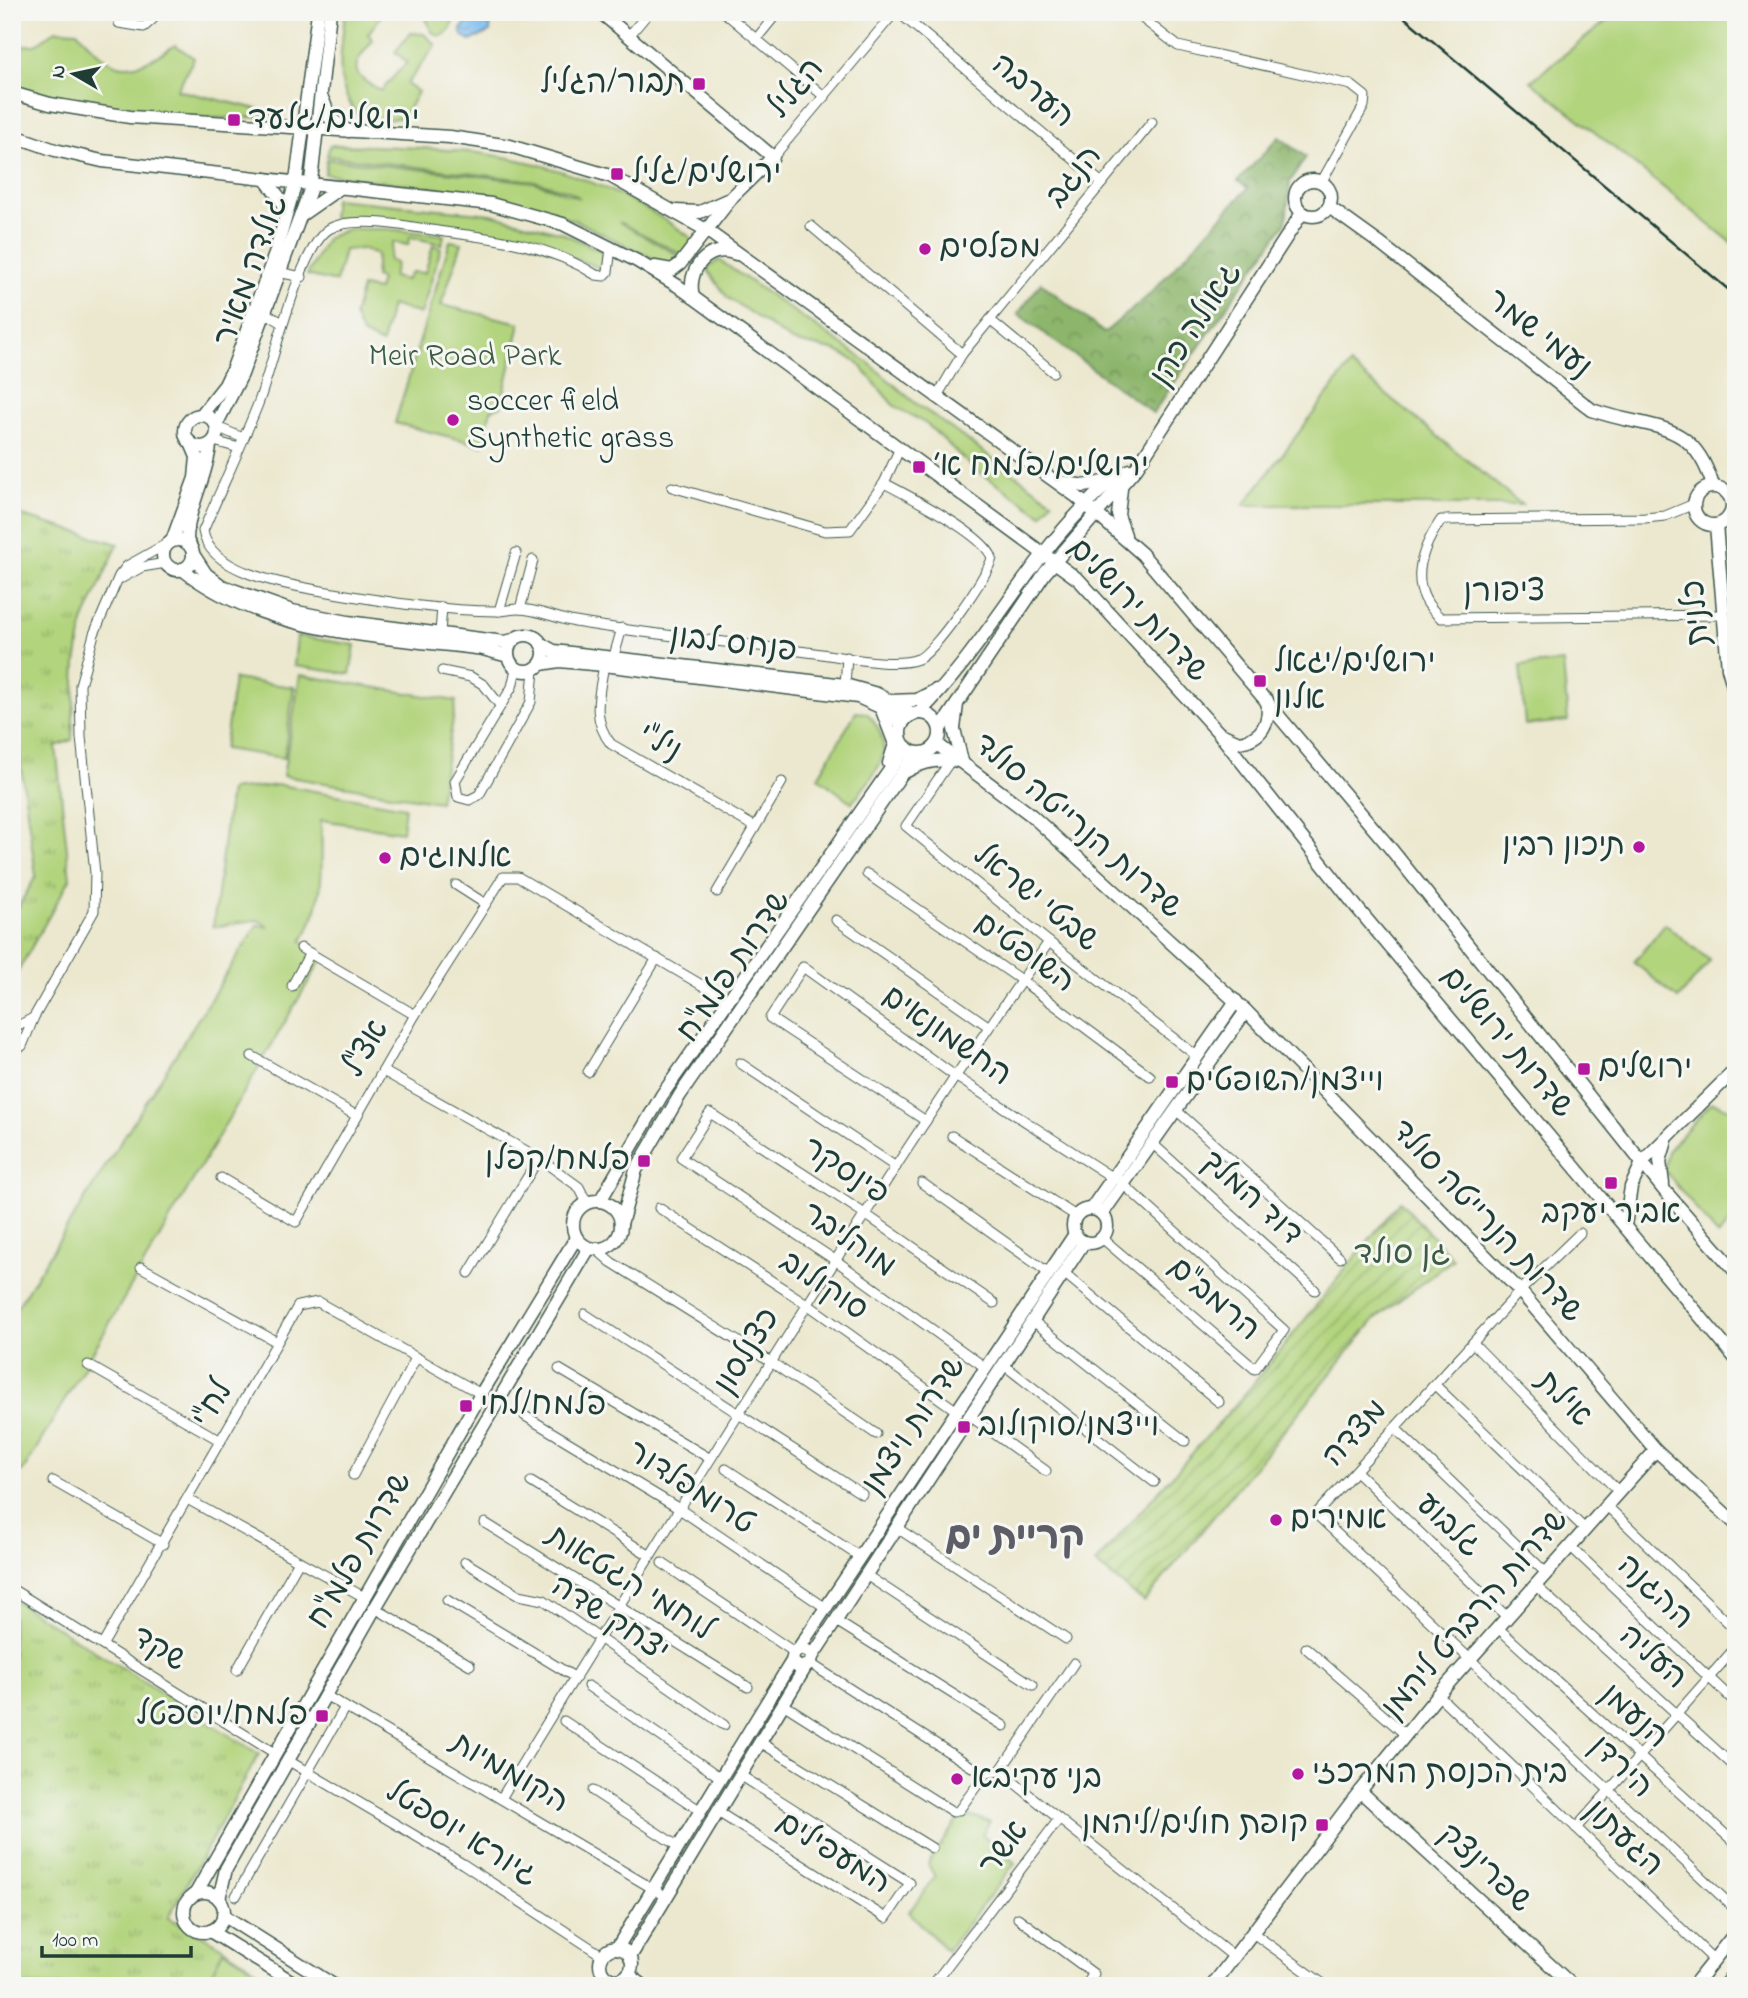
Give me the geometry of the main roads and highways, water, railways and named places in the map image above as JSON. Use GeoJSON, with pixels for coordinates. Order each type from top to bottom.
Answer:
{"type":"FeatureCollection","features":[{"type":"Feature","properties":{"kind":"water"},"geometry":{"type":"Polygon","coordinates":[[[475,13],[491,13],[490,32],[470,41],[461,34],[461,29],[475,13]]]}},
{"type":"Feature","properties":{"kind":"railway"},"geometry":{"type":"LineString","coordinates":[[1398,12],[1736,296]]}},
{"type":"Feature","properties":{"kind":"place","name":"תבור/הגליל"},"geometry":{"type":"Point","coordinates":[699,84]}},
{"type":"Feature","properties":{"kind":"place","name":"ירושלים/גלעד"},"geometry":{"type":"Point","coordinates":[234,120]}},
{"type":"Feature","properties":{"kind":"place","name":"ירושלים/גליל"},"geometry":{"type":"Point","coordinates":[617,174]}},
{"type":"Feature","properties":{"kind":"place","name":"מפלסים"},"geometry":{"type":"Point","coordinates":[925,249]}},
{"type":"Feature","properties":{"kind":"place","name":"soccer field Synthetic grass"},"geometry":{"type":"Point","coordinates":[453,420]}},
{"type":"Feature","properties":{"kind":"place","name":"ירושלים/פלמח א׳"},"geometry":{"type":"Point","coordinates":[919,467]}},
{"type":"Feature","properties":{"kind":"place","name":"ירושלים/יגאל אלון"},"geometry":{"type":"Point","coordinates":[1260,681]}},
{"type":"Feature","properties":{"kind":"place","name":"תיכון רבין"},"geometry":{"type":"Point","coordinates":[1639,847]}},
{"type":"Feature","properties":{"kind":"place","name":"אלמוגים"},"geometry":{"type":"Point","coordinates":[385,858]}},
{"type":"Feature","properties":{"kind":"place","name":"ירושלים"},"geometry":{"type":"Point","coordinates":[1584,1069]}},
{"type":"Feature","properties":{"kind":"place","name":"וייצמן/השופטים"},"geometry":{"type":"Point","coordinates":[1172,1082]}},
{"type":"Feature","properties":{"kind":"place","name":"פלמח/קפלן"},"geometry":{"type":"Point","coordinates":[644,1161]}},
{"type":"Feature","properties":{"kind":"place","name":"אביר יעקב"},"geometry":{"type":"Point","coordinates":[1611,1183]}},
{"type":"Feature","properties":{"kind":"place","name":"פלמח/לחי"},"geometry":{"type":"Point","coordinates":[466,1406]}},
{"type":"Feature","properties":{"kind":"place","name":"וייצמן/סוקולוב"},"geometry":{"type":"Point","coordinates":[964,1427]}},
{"type":"Feature","properties":{"kind":"place","name":"אמירים"},"geometry":{"type":"Point","coordinates":[1276,1520]}},
{"type":"Feature","properties":{"kind":"place","name":"פלמח/יוספטל"},"geometry":{"type":"Point","coordinates":[322,1716]}},
{"type":"Feature","properties":{"kind":"place","name":"בית הכנסת המרכזי"},"geometry":{"type":"Point","coordinates":[1298,1774]}},
{"type":"Feature","properties":{"kind":"place","name":"בני עקיבא"},"geometry":{"type":"Point","coordinates":[957,1779]}},
{"type":"Feature","properties":{"kind":"place","name":"קופת חולים/ליהמן"},"geometry":{"type":"Point","coordinates":[1322,1825]}},
{"type":"Feature","properties":{"kind":"district","name":"קריית ים"},"geometry":{"type":"Point","coordinates":[1015,1539]}},
{"type":"Feature","properties":{"kind":"park label","name":"Meir Road Park"},"geometry":{"type":"Point","coordinates":[465,357]}},
{"type":"Feature","properties":{"kind":"park label","name":"גן סולד"},"geometry":{"type":"Point","coordinates":[1402,1255]}}]}
